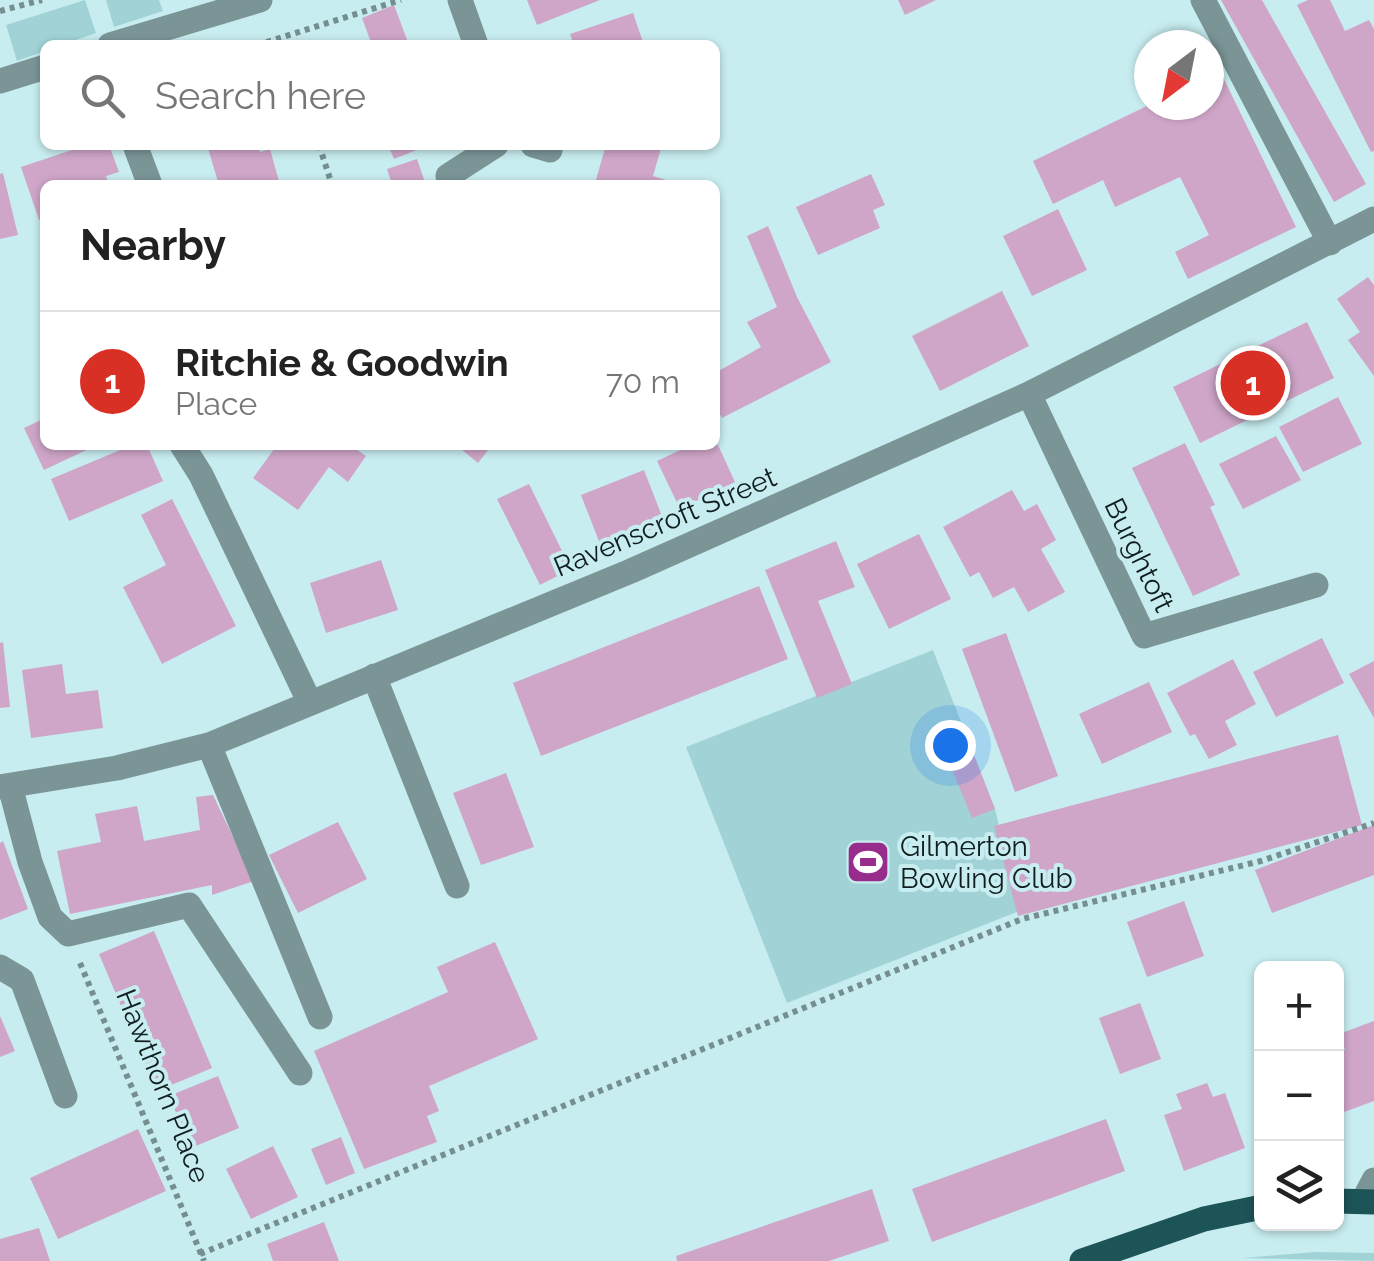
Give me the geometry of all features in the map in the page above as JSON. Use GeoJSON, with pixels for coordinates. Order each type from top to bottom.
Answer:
{"type":"FeatureCollection","features":[{"type":"Feature","properties":{"kind":"main road"},"geometry":{"type":"LineString","coordinates":[[1344,1199],[1370,1194]]}},
{"type":"Feature","properties":{"kind":"main road"},"geometry":{"type":"LineString","coordinates":[[1082,1261],[1204,1219],[1254,1209]]}},
{"type":"Feature","properties":{"kind":"street"},"geometry":{"type":"LineString","coordinates":[[127,40],[260,0]]}},
{"type":"Feature","properties":{"kind":"street"},"geometry":{"type":"LineString","coordinates":[[460,0],[474,40]]}},
{"type":"Feature","properties":{"kind":"street"},"geometry":{"type":"LineString","coordinates":[[1202,0],[1330,243]]}},
{"type":"Feature","properties":{"kind":"street"},"geometry":{"type":"LineString","coordinates":[[0,81],[40,68]]}},
{"type":"Feature","properties":{"kind":"street"},"geometry":{"type":"LineString","coordinates":[[137,150],[148,180]]}},
{"type":"Feature","properties":{"kind":"street"},"geometry":{"type":"LineString","coordinates":[[448,176],[488,150]]}},
{"type":"Feature","properties":{"kind":"street","name":"Ravenscroft Street"},"geometry":{"type":"LineString","coordinates":[[5,787],[116,768],[209,745],[631,571],[1029,394],[1372,224]]}},
{"type":"Feature","properties":{"kind":"street","name":"Burghtoft"},"geometry":{"type":"LineString","coordinates":[[1029,394],[1144,636],[1316,585]]}},
{"type":"Feature","properties":{"kind":"street"},"geometry":{"type":"LineString","coordinates":[[185,450],[202,476],[310,703]]}},
{"type":"Feature","properties":{"kind":"street"},"geometry":{"type":"LineString","coordinates":[[374,676],[457,886]]}},
{"type":"Feature","properties":{"kind":"street"},"geometry":{"type":"LineString","coordinates":[[209,745],[320,1017]]}},
{"type":"Feature","properties":{"kind":"street"},"geometry":{"type":"LineString","coordinates":[[5,787],[50,917],[68,934],[189,905],[300,1073]]}},
{"type":"Feature","properties":{"kind":"street"},"geometry":{"type":"LineString","coordinates":[[0,966],[22,980],[65,1096]]}},
{"type":"Feature","properties":{"kind":"path"},"geometry":{"type":"LineString","coordinates":[[0,11],[42,0]]}},
{"type":"Feature","properties":{"kind":"path"},"geometry":{"type":"LineString","coordinates":[[273,40],[402,0]]}},
{"type":"Feature","properties":{"kind":"path"},"geometry":{"type":"LineString","coordinates":[[321,150],[330,180]]}},
{"type":"Feature","properties":{"kind":"path"},"geometry":{"type":"LineString","coordinates":[[202,1257],[1022,919],[1261,862],[1374,823]]}},
{"type":"Feature","properties":{"kind":"path","name":"Hawthorn Place"},"geometry":{"type":"LineString","coordinates":[[68,934],[202,1257]]}},
{"type":"Feature","properties":{"kind":"shaded area"},"geometry":{"type":"Polygon","coordinates":[[[85,0],[96,33],[76,40],[40,40],[40,53],[17,61],[6,25],[85,0]]]}},
{"type":"Feature","properties":{"kind":"shaded area"},"geometry":{"type":"Polygon","coordinates":[[[106,0],[159,0],[163,11],[114,27],[106,0]]]}},
{"type":"Feature","properties":{"kind":"shaded area","name":"Gilmerton Bowling Club"},"geometry":{"type":"Polygon","coordinates":[[[933,650],[995,809],[1019,911],[787,1003],[686,747],[933,650]]]}},
{"type":"Feature","properties":{"kind":"shaded area"},"geometry":{"type":"Polygon","coordinates":[[[1315,1252],[1374,1253],[1374,1261],[1243,1258],[1315,1252]]]}},
{"type":"Feature","properties":{"kind":"building"},"geometry":{"type":"Polygon","coordinates":[[[527,0],[600,0],[537,25],[527,0]]]}},
{"type":"Feature","properties":{"kind":"building"},"geometry":{"type":"Polygon","coordinates":[[[898,0],[936,0],[905,15],[898,0]]]}},
{"type":"Feature","properties":{"kind":"building"},"geometry":{"type":"Polygon","coordinates":[[[1221,0],[1262,0],[1366,184],[1334,202],[1221,0]]]}},
{"type":"Feature","properties":{"kind":"building"},"geometry":{"type":"Polygon","coordinates":[[[1308,0],[1330,0],[1345,31],[1369,20],[1374,29],[1374,151],[1371,152],[1297,5],[1308,0]]]}},
{"type":"Feature","properties":{"kind":"building"},"geometry":{"type":"Polygon","coordinates":[[[394,5],[407,40],[370,40],[362,18],[394,5]]]}},
{"type":"Feature","properties":{"kind":"building"},"geometry":{"type":"Polygon","coordinates":[[[633,13],[642,40],[572,40],[570,34],[633,13]]]}},
{"type":"Feature","properties":{"kind":"building"},"geometry":{"type":"Polygon","coordinates":[[[1224,79],[1296,227],[1188,279],[1175,252],[1209,235],[1180,177],[1115,207],[1103,180],[1053,204],[1033,161],[1134,112],[1134,120],[1224,120],[1224,79]]]}},
{"type":"Feature","properties":{"kind":"building"},"geometry":{"type":"Polygon","coordinates":[[[72,150],[111,150],[119,172],[106,176],[107,180],[40,180],[39,220],[21,167],[72,150]]]}},
{"type":"Feature","properties":{"kind":"building"},"geometry":{"type":"Polygon","coordinates":[[[208,150],[270,150],[279,180],[218,180],[208,150]]]}},
{"type":"Feature","properties":{"kind":"building"},"geometry":{"type":"Polygon","coordinates":[[[390,150],[416,150],[394,159],[390,150]]]}},
{"type":"Feature","properties":{"kind":"building"},"geometry":{"type":"Polygon","coordinates":[[[605,150],[661,150],[653,176],[666,180],[596,180],[605,150]]]}},
{"type":"Feature","properties":{"kind":"building"},"geometry":{"type":"Polygon","coordinates":[[[417,159],[424,180],[390,180],[387,169],[417,159]]]}},
{"type":"Feature","properties":{"kind":"building"},"geometry":{"type":"Polygon","coordinates":[[[3,173],[18,235],[0,239],[0,174],[3,173]]]}},
{"type":"Feature","properties":{"kind":"building"},"geometry":{"type":"Polygon","coordinates":[[[871,174],[885,205],[873,210],[880,228],[818,255],[796,207],[871,174]]]}},
{"type":"Feature","properties":{"kind":"building"},"geometry":{"type":"Polygon","coordinates":[[[1058,209],[1087,270],[1032,296],[1003,236],[1058,209]]]}},
{"type":"Feature","properties":{"kind":"building"},"geometry":{"type":"Polygon","coordinates":[[[768,226],[797,297],[831,362],[722,418],[720,370],[761,347],[747,322],[777,307],[747,236],[768,226]]]}},
{"type":"Feature","properties":{"kind":"building"},"geometry":{"type":"Polygon","coordinates":[[[1368,277],[1374,285],[1374,376],[1348,340],[1360,332],[1337,299],[1368,277]]]}},
{"type":"Feature","properties":{"kind":"building"},"geometry":{"type":"Polygon","coordinates":[[[1002,291],[1029,346],[940,391],[912,336],[1002,291]]]}},
{"type":"Feature","properties":{"kind":"building"},"geometry":{"type":"Polygon","coordinates":[[[1307,322],[1334,378],[1200,443],[1173,387],[1307,322]]]}},
{"type":"Feature","properties":{"kind":"building"},"geometry":{"type":"Polygon","coordinates":[[[1338,397],[1362,444],[1303,472],[1279,427],[1338,397]]]}},
{"type":"Feature","properties":{"kind":"building"},"geometry":{"type":"Polygon","coordinates":[[[40,420],[40,450],[86,450],[44,470],[24,428],[40,420]]]}},
{"type":"Feature","properties":{"kind":"building"},"geometry":{"type":"Polygon","coordinates":[[[1276,436],[1301,480],[1243,509],[1219,464],[1276,436]]]}},
{"type":"Feature","properties":{"kind":"building"},"geometry":{"type":"Polygon","coordinates":[[[1185,443],[1215,505],[1210,507],[1240,575],[1193,596],[1132,468],[1185,443]]]}},
{"type":"Feature","properties":{"kind":"building"},"geometry":{"type":"Polygon","coordinates":[[[720,449],[735,482],[680,509],[657,461],[680,450],[720,449]]]}},
{"type":"Feature","properties":{"kind":"building"},"geometry":{"type":"Polygon","coordinates":[[[120,450],[149,450],[163,481],[69,521],[51,479],[120,450]]]}},
{"type":"Feature","properties":{"kind":"building"},"geometry":{"type":"Polygon","coordinates":[[[273,450],[357,450],[366,456],[348,482],[329,467],[298,510],[253,478],[273,450]]]}},
{"type":"Feature","properties":{"kind":"building"},"geometry":{"type":"Polygon","coordinates":[[[462,450],[488,450],[478,463],[462,450]]]}},
{"type":"Feature","properties":{"kind":"building"},"geometry":{"type":"Polygon","coordinates":[[[644,470],[665,524],[602,549],[581,495],[644,470]]]}},
{"type":"Feature","properties":{"kind":"building"},"geometry":{"type":"Polygon","coordinates":[[[529,484],[571,569],[540,585],[497,499],[529,484]]]}},
{"type":"Feature","properties":{"kind":"building"},"geometry":{"type":"Polygon","coordinates":[[[1012,490],[1024,511],[1037,504],[1056,540],[1041,549],[1065,592],[1028,612],[1014,587],[993,598],[979,572],[970,577],[943,527],[1012,490]]]}},
{"type":"Feature","properties":{"kind":"building"},"geometry":{"type":"Polygon","coordinates":[[[172,499],[236,626],[162,664],[123,587],[166,565],[141,515],[172,499]]]}},
{"type":"Feature","properties":{"kind":"building"},"geometry":{"type":"Polygon","coordinates":[[[919,534],[951,599],[889,629],[857,564],[919,534]]]}},
{"type":"Feature","properties":{"kind":"building"},"geometry":{"type":"Polygon","coordinates":[[[836,541],[855,587],[818,601],[852,684],[817,698],[765,570],[836,541]]]}},
{"type":"Feature","properties":{"kind":"building"},"geometry":{"type":"Polygon","coordinates":[[[381,560],[398,610],[326,633],[310,583],[381,560]]]}},
{"type":"Feature","properties":{"kind":"building"},"geometry":{"type":"Polygon","coordinates":[[[759,586],[788,659],[541,756],[513,683],[759,586]]]}},
{"type":"Feature","properties":{"kind":"building"},"geometry":{"type":"Polygon","coordinates":[[[1006,633],[1058,776],[1015,792],[962,649],[1006,633]]]}},
{"type":"Feature","properties":{"kind":"building"},"geometry":{"type":"Polygon","coordinates":[[[1322,638],[1344,683],[1276,717],[1253,672],[1322,638]]]}},
{"type":"Feature","properties":{"kind":"building"},"geometry":{"type":"Polygon","coordinates":[[[3,642],[10,707],[0,708],[0,643],[3,642]]]}},
{"type":"Feature","properties":{"kind":"building"},"geometry":{"type":"Polygon","coordinates":[[[1233,659],[1256,704],[1225,721],[1237,745],[1209,759],[1195,734],[1190,736],[1167,693],[1233,659]]]}},
{"type":"Feature","properties":{"kind":"building"},"geometry":{"type":"Polygon","coordinates":[[[1374,661],[1374,718],[1349,674],[1374,661]]]}},
{"type":"Feature","properties":{"kind":"building"},"geometry":{"type":"Polygon","coordinates":[[[62,664],[66,694],[98,690],[103,728],[31,738],[22,670],[62,664]]]}},
{"type":"Feature","properties":{"kind":"building"},"geometry":{"type":"Polygon","coordinates":[[[1149,682],[1172,732],[1102,764],[1079,714],[1149,682]]]}},
{"type":"Feature","properties":{"kind":"building"},"geometry":{"type":"Polygon","coordinates":[[[965,732],[995,809],[972,818],[941,742],[965,732]]]}},
{"type":"Feature","properties":{"kind":"building"},"geometry":{"type":"Polygon","coordinates":[[[1338,735],[1362,825],[1018,916],[994,826],[1338,735]]]}},
{"type":"Feature","properties":{"kind":"building"},"geometry":{"type":"Polygon","coordinates":[[[506,773],[534,847],[481,865],[453,793],[506,773]]]}},
{"type":"Feature","properties":{"kind":"building"},"geometry":{"type":"Polygon","coordinates":[[[213,795],[254,881],[212,895],[212,885],[70,914],[57,851],[101,842],[95,814],[137,806],[144,841],[200,830],[196,797],[213,795]]]}},
{"type":"Feature","properties":{"kind":"building"},"geometry":{"type":"Polygon","coordinates":[[[338,822],[367,879],[298,913],[269,855],[338,822]]]}},
{"type":"Feature","properties":{"kind":"building"},"geometry":{"type":"Polygon","coordinates":[[[1374,825],[1374,875],[1272,913],[1255,870],[1374,825]]]}},
{"type":"Feature","properties":{"kind":"building"},"geometry":{"type":"Polygon","coordinates":[[[3,841],[28,909],[0,920],[0,843],[3,841]]]}},
{"type":"Feature","properties":{"kind":"building"},"geometry":{"type":"Polygon","coordinates":[[[1184,901],[1204,956],[1147,977],[1127,922],[1184,901]]]}},
{"type":"Feature","properties":{"kind":"building"},"geometry":{"type":"Polygon","coordinates":[[[154,931],[212,1068],[157,1091],[99,954],[154,931]]]}},
{"type":"Feature","properties":{"kind":"building"},"geometry":{"type":"Polygon","coordinates":[[[495,942],[538,1039],[429,1086],[439,1111],[427,1116],[437,1142],[364,1169],[314,1051],[448,992],[437,967],[495,942]]]}},
{"type":"Feature","properties":{"kind":"building"},"geometry":{"type":"Polygon","coordinates":[[[1140,1003],[1161,1059],[1120,1074],[1099,1018],[1140,1003]]]}},
{"type":"Feature","properties":{"kind":"building"},"geometry":{"type":"Polygon","coordinates":[[[0,1016],[15,1051],[0,1057],[0,1016]]]}},
{"type":"Feature","properties":{"kind":"building"},"geometry":{"type":"Polygon","coordinates":[[[1374,1021],[1374,1101],[1344,1112],[1345,1050],[1344,1032],[1374,1021]]]}},
{"type":"Feature","properties":{"kind":"building"},"geometry":{"type":"Polygon","coordinates":[[[218,1076],[239,1128],[191,1148],[169,1096],[218,1076]]]}},
{"type":"Feature","properties":{"kind":"building"},"geometry":{"type":"Polygon","coordinates":[[[1207,1083],[1213,1097],[1225,1093],[1245,1148],[1184,1171],[1164,1115],[1182,1109],[1176,1094],[1207,1083]]]}},
{"type":"Feature","properties":{"kind":"building"},"geometry":{"type":"Polygon","coordinates":[[[1106,1119],[1125,1171],[932,1242],[912,1189],[1106,1119]]]}},
{"type":"Feature","properties":{"kind":"building"},"geometry":{"type":"Polygon","coordinates":[[[138,1129],[166,1191],[58,1239],[30,1178],[138,1129]]]}},
{"type":"Feature","properties":{"kind":"building"},"geometry":{"type":"Polygon","coordinates":[[[341,1137],[355,1173],[326,1185],[311,1149],[341,1137]]]}},
{"type":"Feature","properties":{"kind":"building"},"geometry":{"type":"Polygon","coordinates":[[[273,1146],[298,1197],[251,1219],[226,1169],[273,1146]]]}},
{"type":"Feature","properties":{"kind":"building"},"geometry":{"type":"Polygon","coordinates":[[[872,1189],[889,1241],[829,1261],[677,1261],[676,1256],[872,1189]]]}},
{"type":"Feature","properties":{"kind":"building"},"geometry":{"type":"Polygon","coordinates":[[[324,1222],[339,1261],[273,1261],[267,1244],[324,1222]]]}},
{"type":"Feature","properties":{"kind":"building"},"geometry":{"type":"Polygon","coordinates":[[[39,1228],[50,1261],[0,1261],[0,1239],[39,1228]]]}},
{"type":"Feature","properties":{"kind":"place","name":"Ritchie & Goodwin"},"geometry":{"type":"Point","coordinates":[1253,383]}},
{"type":"Feature","properties":{"kind":"place","name":"Gilmerton Bowling Club"},"geometry":{"type":"Point","coordinates":[868,862]}}]}
